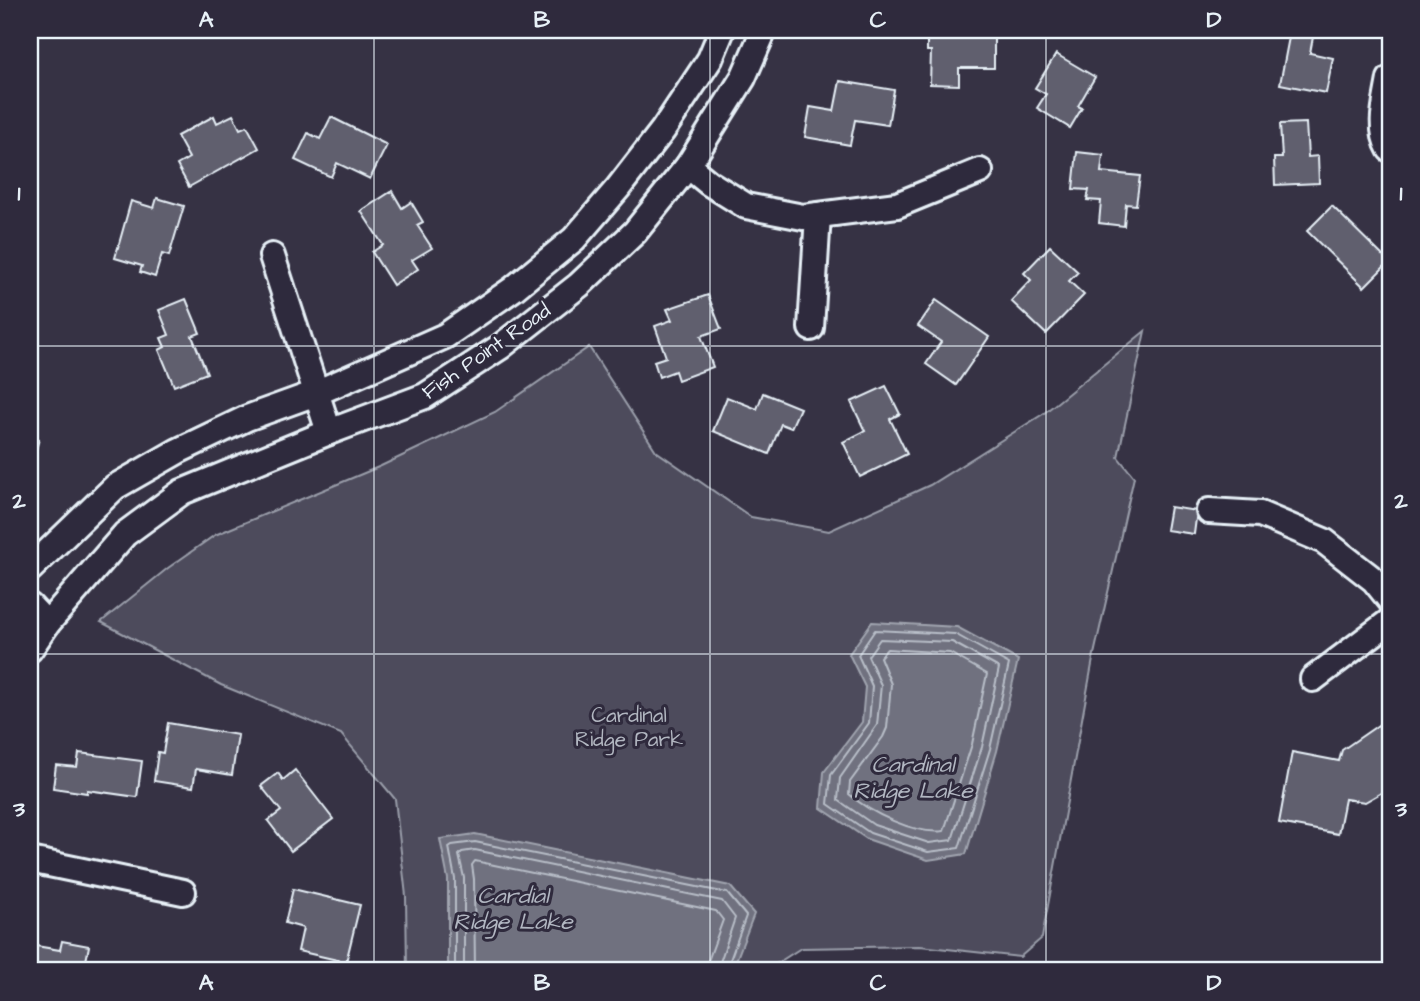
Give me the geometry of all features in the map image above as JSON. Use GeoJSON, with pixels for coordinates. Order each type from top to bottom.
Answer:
{"type":"FeatureCollection","features":[{"type":"Feature","properties":{"kind":"street","name":"Fish Point Road"},"geometry":{"type":"LineString","coordinates":[[30,569],[115,487],[178,451],[247,418],[316,393],[445,336],[513,289],[574,239],[618,188],[663,130],[710,59],[722,30]]}},
{"type":"Feature","properties":{"kind":"street","name":"Fish Point Road"},"geometry":{"type":"LineString","coordinates":[[30,649],[47,624],[125,534],[182,492],[425,396],[499,347],[579,285],[635,232],[688,166],[743,78],[764,30]]}},
{"type":"Feature","properties":{"kind":"street"},"geometry":{"type":"LineString","coordinates":[[1390,79],[1383,118],[1385,139],[1390,149]]}},
{"type":"Feature","properties":{"kind":"street"},"geometry":{"type":"LineString","coordinates":[[688,166],[746,206],[803,217],[897,205],[980,172]]}},
{"type":"Feature","properties":{"kind":"street"},"geometry":{"type":"LineString","coordinates":[[811,328],[818,215]]}},
{"type":"Feature","properties":{"kind":"street"},"geometry":{"type":"LineString","coordinates":[[272,256],[329,432]]}},
{"type":"Feature","properties":{"kind":"street"},"geometry":{"type":"LineString","coordinates":[[1209,511],[1260,513],[1324,541],[1374,580],[1390,600]]}},
{"type":"Feature","properties":{"kind":"street"},"geometry":{"type":"LineString","coordinates":[[30,606],[47,624]]}},
{"type":"Feature","properties":{"kind":"street"},"geometry":{"type":"LineString","coordinates":[[1313,679],[1390,621]]}},
{"type":"Feature","properties":{"kind":"street"},"geometry":{"type":"LineString","coordinates":[[30,860],[183,892]]}},
{"type":"Feature","properties":{"kind":"green space","name":"Cardinal Ridge Park"},"geometry":{"type":"Polygon","coordinates":[[[1145,331],[1118,457],[1134,477],[1093,659],[1042,938],[1020,957],[920,946],[801,948],[765,971],[407,971],[406,896],[395,799],[341,734],[221,685],[101,622],[168,568],[215,535],[381,466],[495,412],[589,347],[656,451],[751,517],[829,531],[930,485],[1043,414],[1145,331]]]}},
{"type":"Feature","properties":{"kind":"water","name":"Cardinal Ridge Lake"},"geometry":{"type":"Polygon","coordinates":[[[872,622],[957,627],[1018,660],[997,751],[966,854],[928,860],[867,839],[821,808],[824,772],[862,722],[865,687],[849,654],[872,622]]]}},
{"type":"Feature","properties":{"kind":"water","name":"Cardial Ridge Lake"},"geometry":{"type":"Polygon","coordinates":[[[475,834],[730,886],[754,914],[732,971],[448,971],[448,879],[440,839],[475,834]]]}},
{"type":"Feature","properties":{"kind":"building"},"geometry":{"type":"Polygon","coordinates":[[[927,30],[994,30],[994,68],[959,68],[959,85],[930,84],[931,51],[927,51],[927,30]]]}},
{"type":"Feature","properties":{"kind":"building"},"geometry":{"type":"Polygon","coordinates":[[[1290,32],[1313,37],[1310,53],[1333,58],[1326,93],[1280,84],[1290,32]]]}},
{"type":"Feature","properties":{"kind":"building"},"geometry":{"type":"Polygon","coordinates":[[[1056,54],[1095,77],[1078,106],[1082,108],[1070,128],[1037,108],[1046,94],[1035,88],[1056,54]]]}},
{"type":"Feature","properties":{"kind":"building"},"geometry":{"type":"Polygon","coordinates":[[[840,81],[894,90],[888,125],[855,120],[850,145],[805,137],[810,107],[834,111],[840,81]]]}},
{"type":"Feature","properties":{"kind":"building"},"geometry":{"type":"Polygon","coordinates":[[[233,115],[240,129],[247,126],[259,148],[189,187],[177,165],[189,158],[177,136],[214,116],[217,123],[233,115]]]}},
{"type":"Feature","properties":{"kind":"building"},"geometry":{"type":"Polygon","coordinates":[[[331,117],[387,145],[370,179],[337,163],[331,177],[295,160],[308,133],[320,139],[331,117]]]}},
{"type":"Feature","properties":{"kind":"building"},"geometry":{"type":"Polygon","coordinates":[[[1306,123],[1308,157],[1318,156],[1319,183],[1275,185],[1274,158],[1282,158],[1280,124],[1306,123]]]}},
{"type":"Feature","properties":{"kind":"building"},"geometry":{"type":"Polygon","coordinates":[[[1077,152],[1103,155],[1101,172],[1140,176],[1136,205],[1126,204],[1124,226],[1099,223],[1101,201],[1087,200],[1089,190],[1073,189],[1077,152]]]}},
{"type":"Feature","properties":{"kind":"building"},"geometry":{"type":"Polygon","coordinates":[[[392,191],[402,208],[411,202],[423,222],[417,225],[432,248],[412,260],[418,269],[393,285],[372,252],[383,245],[361,211],[392,191]]]}},
{"type":"Feature","properties":{"kind":"building"},"geometry":{"type":"Polygon","coordinates":[[[157,198],[184,206],[169,256],[162,254],[155,277],[140,272],[142,266],[115,258],[131,201],[154,208],[157,198]]]}},
{"type":"Feature","properties":{"kind":"building"},"geometry":{"type":"Polygon","coordinates":[[[1332,206],[1389,262],[1364,287],[1307,231],[1332,206]]]}},
{"type":"Feature","properties":{"kind":"building"},"geometry":{"type":"Polygon","coordinates":[[[1050,246],[1078,272],[1069,281],[1084,295],[1046,334],[1011,301],[1031,280],[1024,273],[1050,246]]]}},
{"type":"Feature","properties":{"kind":"building"},"geometry":{"type":"Polygon","coordinates":[[[708,295],[721,329],[701,336],[713,367],[678,380],[675,371],[659,377],[654,361],[666,357],[655,326],[672,320],[667,309],[708,295]]]}},
{"type":"Feature","properties":{"kind":"building"},"geometry":{"type":"Polygon","coordinates":[[[186,299],[200,333],[192,336],[207,373],[174,386],[159,350],[165,347],[161,338],[169,335],[159,310],[186,299]]]}},
{"type":"Feature","properties":{"kind":"building"},"geometry":{"type":"Polygon","coordinates":[[[936,300],[989,337],[956,385],[926,364],[941,342],[918,326],[936,300]]]}},
{"type":"Feature","properties":{"kind":"building"},"geometry":{"type":"Polygon","coordinates":[[[886,386],[900,414],[890,419],[907,454],[860,477],[843,442],[865,431],[851,402],[886,386]]]}},
{"type":"Feature","properties":{"kind":"building"},"geometry":{"type":"Polygon","coordinates":[[[763,393],[800,408],[791,428],[781,424],[769,454],[713,431],[727,397],[757,409],[763,393]]]}},
{"type":"Feature","properties":{"kind":"building"},"geometry":{"type":"Polygon","coordinates":[[[30,436],[39,439],[30,471],[30,436]]]}},
{"type":"Feature","properties":{"kind":"building"},"geometry":{"type":"Polygon","coordinates":[[[1170,507],[1197,511],[1194,534],[1166,530],[1170,507]]]}},
{"type":"Feature","properties":{"kind":"building"},"geometry":{"type":"Polygon","coordinates":[[[1390,717],[1390,797],[1386,790],[1365,802],[1345,799],[1338,834],[1279,823],[1292,752],[1339,761],[1342,750],[1390,717]]]}},
{"type":"Feature","properties":{"kind":"building"},"geometry":{"type":"Polygon","coordinates":[[[168,723],[238,735],[232,775],[196,769],[193,787],[154,781],[158,752],[163,753],[168,723]]]}},
{"type":"Feature","properties":{"kind":"building"},"geometry":{"type":"Polygon","coordinates":[[[79,753],[142,761],[137,797],[53,788],[56,765],[77,767],[79,753]]]}},
{"type":"Feature","properties":{"kind":"building"},"geometry":{"type":"Polygon","coordinates":[[[295,770],[333,819],[291,851],[268,821],[281,811],[261,786],[278,773],[283,780],[295,770]]]}},
{"type":"Feature","properties":{"kind":"building"},"geometry":{"type":"Polygon","coordinates":[[[293,889],[360,905],[346,962],[298,951],[303,928],[285,923],[293,889]]]}},
{"type":"Feature","properties":{"kind":"building"},"geometry":{"type":"Polygon","coordinates":[[[62,941],[89,946],[84,971],[30,971],[30,945],[60,950],[62,941]]]}}]}
